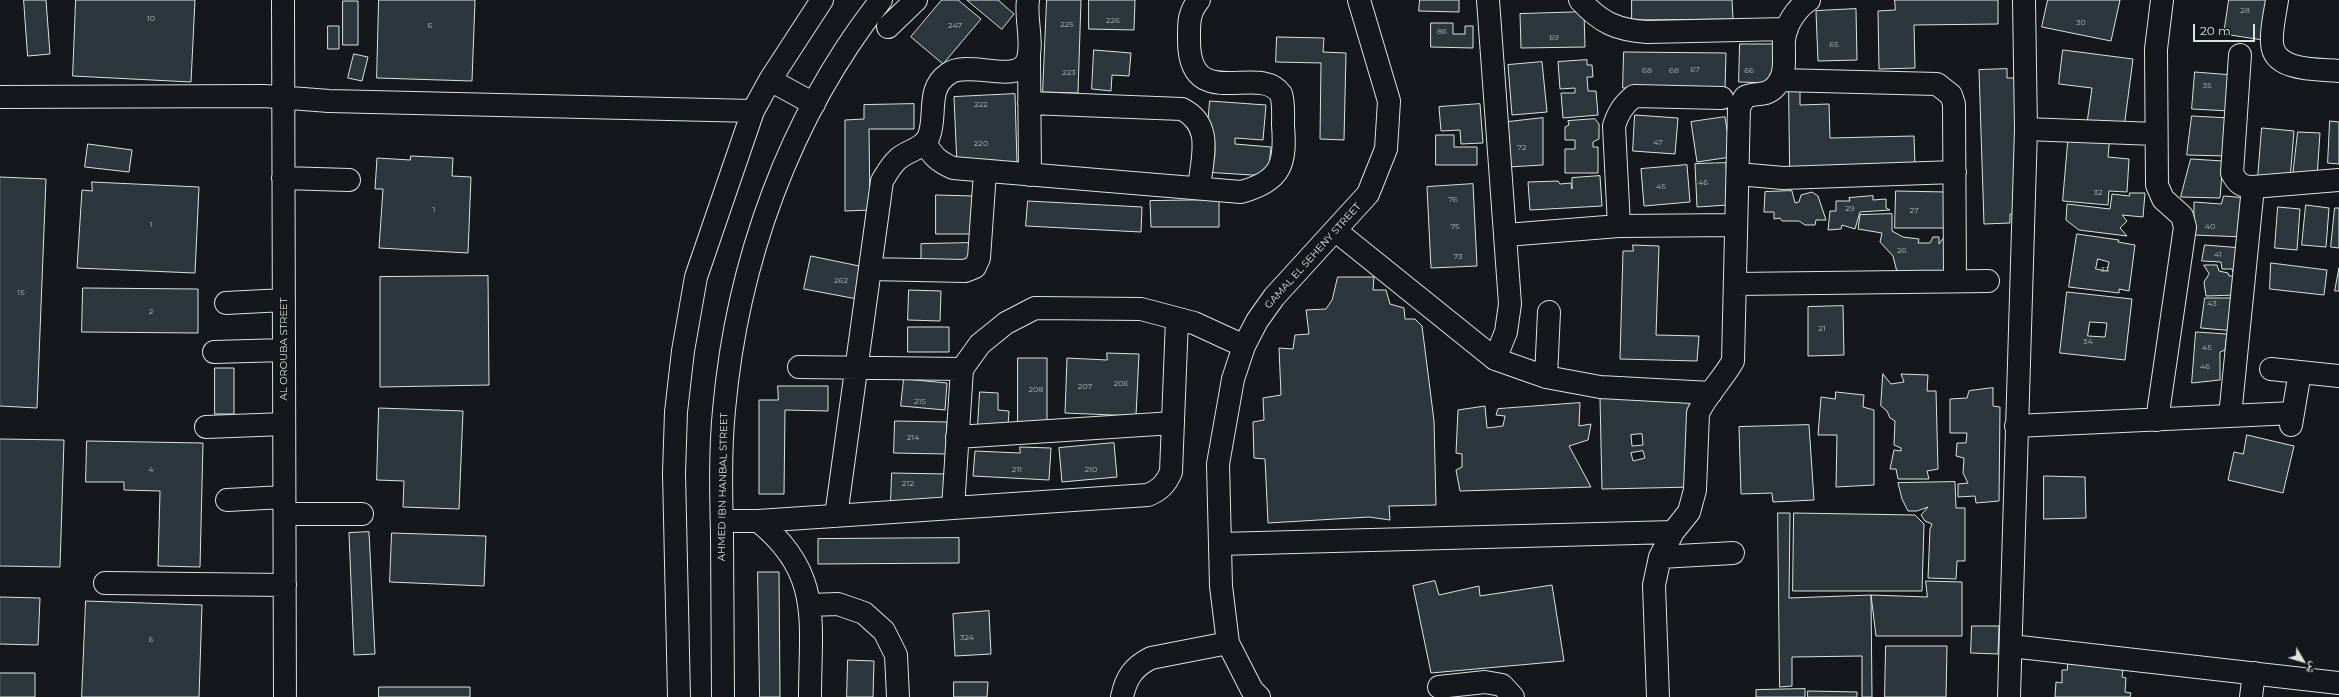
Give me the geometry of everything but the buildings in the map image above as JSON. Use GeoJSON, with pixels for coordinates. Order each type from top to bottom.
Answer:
{"type":"FeatureCollection","features":[{"type":"Feature","properties":{"kind":"street","name":"AL OROUBA STREET"},"geometry":{"type":"LineString","coordinates":[[283,0],[285,697]]}},
{"type":"Feature","properties":{"kind":"street"},"geometry":{"type":"LineString","coordinates":[[679,697],[674,473],[676,412],[683,350],[696,277],[753,112],[770,80],[822,0]]}},
{"type":"Feature","properties":{"kind":"street","name":"AHMED IBN HANBAL STREET"},"geometry":{"type":"LineString","coordinates":[[723,697],[722,520],[724,412],[729,358],[739,306],[752,254],[768,204],[785,162],[830,74],[881,0]]}},
{"type":"Feature","properties":{"kind":"street"},"geometry":{"type":"LineString","coordinates":[[888,27],[916,0]]}},
{"type":"Feature","properties":{"kind":"street"},"geometry":{"type":"LineString","coordinates":[[1010,0],[1028,8],[1030,175]]}},
{"type":"Feature","properties":{"kind":"street"},"geometry":{"type":"LineString","coordinates":[[925,142],[931,154],[941,163],[953,168],[985,172],[1241,192],[1256,188],[1269,179],[1279,167],[1285,152],[1282,99],[1278,90],[1269,84],[1213,82],[1196,72],[1191,64],[1189,55],[1189,18],[1193,7],[1200,0]]}},
{"type":"Feature","properties":{"kind":"street","name":"GAMAL EL SEHENY STREET"},"geometry":{"type":"LineString","coordinates":[[1259,697],[1252,690],[1228,642],[1221,586],[1218,464],[1233,379],[1244,346],[1257,321],[1274,297],[1336,231],[1368,194],[1386,149],[1389,101],[1359,0]]}},
{"type":"Feature","properties":{"kind":"street"},"geometry":{"type":"LineString","coordinates":[[1488,0],[1510,304],[1506,332],[1495,359]]}},
{"type":"Feature","properties":{"kind":"street"},"geometry":{"type":"LineString","coordinates":[[1580,0],[1606,23],[1626,30],[1647,32],[1787,29]]}},
{"type":"Feature","properties":{"kind":"street"},"geometry":{"type":"LineString","coordinates":[[1658,697],[1654,585],[1660,557],[1673,532],[1689,512],[1695,490],[1696,424],[1698,413],[1733,361],[1740,103],[1749,95],[1765,94],[1774,89],[1784,70],[1784,40],[1790,21],[1801,6],[1809,0]]}},
{"type":"Feature","properties":{"kind":"street"},"geometry":{"type":"LineString","coordinates":[[2009,697],[2026,129],[2024,0]]}},
{"type":"Feature","properties":{"kind":"street"},"geometry":{"type":"LineString","coordinates":[[2157,420],[2185,227],[2182,216],[2163,199],[2157,185],[2156,49],[2162,0]]}},
{"type":"Feature","properties":{"kind":"street"},"geometry":{"type":"LineString","coordinates":[[2277,0],[2272,44],[2278,58],[2291,65],[2339,71]]}},
{"type":"Feature","properties":{"kind":"street"},"geometry":{"type":"LineString","coordinates":[[2240,55],[2232,173],[2240,184],[2253,188],[2339,180]]}},
{"type":"Feature","properties":{"kind":"street"},"geometry":{"type":"LineString","coordinates":[[836,516],[882,181],[889,168],[898,158],[925,142],[929,135],[936,88],[949,73],[958,69],[1016,72],[1024,66],[1028,56]]}},
{"type":"Feature","properties":{"kind":"street"},"geometry":{"type":"LineString","coordinates":[[770,80],[814,104]]}},
{"type":"Feature","properties":{"kind":"street"},"geometry":{"type":"LineString","coordinates":[[1780,80],[1937,84],[1951,96],[1954,104],[1955,281]]}},
{"type":"Feature","properties":{"kind":"street"},"geometry":{"type":"LineString","coordinates":[[0,97],[247,96],[329,101],[753,112]]}},
{"type":"Feature","properties":{"kind":"street"},"geometry":{"type":"LineString","coordinates":[[1619,226],[1614,126],[1617,114],[1624,104],[1634,96],[1722,98]]}},
{"type":"Feature","properties":{"kind":"street"},"geometry":{"type":"LineString","coordinates":[[1029,103],[1182,109],[1198,120],[1204,138],[1199,188]]}},
{"type":"Feature","properties":{"kind":"street"},"geometry":{"type":"LineString","coordinates":[[2026,129],[2156,134]]}},
{"type":"Feature","properties":{"kind":"street"},"geometry":{"type":"LineString","coordinates":[[870,269],[965,271],[975,267],[979,258],[985,172]]}},
{"type":"Feature","properties":{"kind":"street"},"geometry":{"type":"LineString","coordinates":[[1738,174],[1783,178],[1955,172]]}},
{"type":"Feature","properties":{"kind":"street"},"geometry":{"type":"LineString","coordinates":[[283,178],[349,180]]}},
{"type":"Feature","properties":{"kind":"street"},"geometry":{"type":"LineString","coordinates":[[2230,416],[2253,188]]}},
{"type":"Feature","properties":{"kind":"street"},"geometry":{"type":"LineString","coordinates":[[1506,235],[1619,226],[1736,225]]}},
{"type":"Feature","properties":{"kind":"street"},"geometry":{"type":"LineString","coordinates":[[1336,231],[1495,359],[1546,377],[1600,388],[1711,393]]}},
{"type":"Feature","properties":{"kind":"street"},"geometry":{"type":"LineString","coordinates":[[1735,284],[1988,281]]}},
{"type":"Feature","properties":{"kind":"street"},"geometry":{"type":"LineString","coordinates":[[226,303],[284,300]]}},
{"type":"Feature","properties":{"kind":"street"},"geometry":{"type":"LineString","coordinates":[[953,508],[962,369],[968,358],[980,344],[1006,323],[1035,308],[1141,309],[1194,323],[1244,346]]}},
{"type":"Feature","properties":{"kind":"street"},"geometry":{"type":"LineString","coordinates":[[1546,377],[1549,312]]}},
{"type":"Feature","properties":{"kind":"street"},"geometry":{"type":"LineString","coordinates":[[722,520],[758,521],[836,516],[1148,495],[1156,492],[1163,487],[1170,472],[1177,319]]}},
{"type":"Feature","properties":{"kind":"street"},"geometry":{"type":"LineString","coordinates":[[214,352],[284,350]]}},
{"type":"Feature","properties":{"kind":"street"},"geometry":{"type":"LineString","coordinates":[[799,367],[962,369]]}},
{"type":"Feature","properties":{"kind":"street"},"geometry":{"type":"LineString","coordinates":[[2271,369],[2339,376]]}},
{"type":"Feature","properties":{"kind":"street"},"geometry":{"type":"LineString","coordinates":[[2016,426],[2230,416],[2292,419],[2300,372]]}},
{"type":"Feature","properties":{"kind":"street"},"geometry":{"type":"LineString","coordinates":[[958,438],[1173,423]]}},
{"type":"Feature","properties":{"kind":"street"},"geometry":{"type":"LineString","coordinates":[[206,427],[284,424]]}},
{"type":"Feature","properties":{"kind":"street"},"geometry":{"type":"LineString","coordinates":[[227,500],[362,514]]}},
{"type":"Feature","properties":{"kind":"street"},"geometry":{"type":"LineString","coordinates":[[758,521],[778,537],[794,557],[804,580],[810,605],[810,697]]}},
{"type":"Feature","properties":{"kind":"street"},"geometry":{"type":"LineString","coordinates":[[1220,544],[1673,532]]}},
{"type":"Feature","properties":{"kind":"street"},"geometry":{"type":"LineString","coordinates":[[1660,557],[1733,553]]}},
{"type":"Feature","properties":{"kind":"street"},"geometry":{"type":"LineString","coordinates":[[105,583],[285,585]]}},
{"type":"Feature","properties":{"kind":"street"},"geometry":{"type":"LineString","coordinates":[[810,605],[838,604],[864,613],[884,631],[896,655],[898,697]]}},
{"type":"Feature","properties":{"kind":"street"},"geometry":{"type":"LineString","coordinates":[[1122,697],[1125,682],[1131,672],[1140,664],[1151,658],[1228,642]]}},
{"type":"Feature","properties":{"kind":"street"},"geometry":{"type":"LineString","coordinates":[[2011,646],[2339,683]]}},
{"type":"Feature","properties":{"kind":"street"},"geometry":{"type":"LineString","coordinates":[[2251,697],[2254,673]]}},
{"type":"Feature","properties":{"kind":"street"},"geometry":{"type":"LineString","coordinates":[[1439,687],[1485,682],[1502,685],[1513,697]]}}]}
